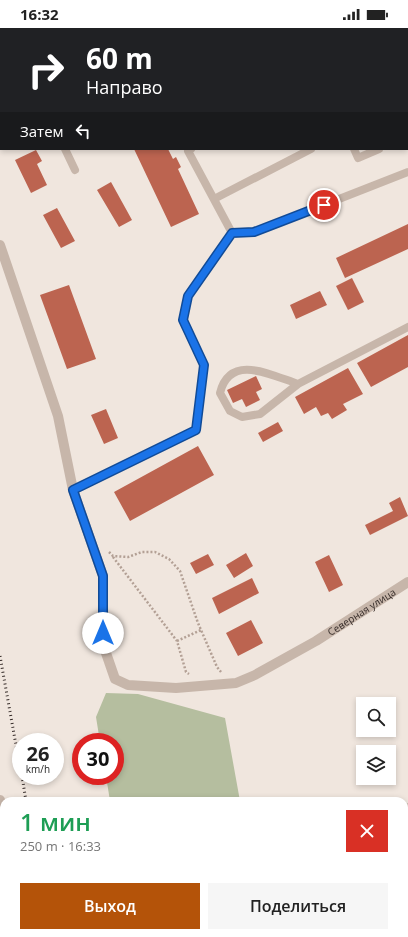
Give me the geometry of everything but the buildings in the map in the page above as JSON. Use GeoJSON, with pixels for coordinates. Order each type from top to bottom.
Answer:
{"type":"FeatureCollection","features":[{"type":"Feature","properties":{"kind":"street"},"geometry":{"type":"LineString","coordinates":[[0,245],[58,416],[73,490]]}},
{"type":"Feature","properties":{"kind":"street","name":"Северная улица"},"geometry":{"type":"LineString","coordinates":[[73,490],[103,576],[103,633],[106,653],[115,679],[128,685],[150,687],[202,686],[236,683],[255,675],[316,641],[408,582]]}},
{"type":"Feature","properties":{"kind":"lane"},"geometry":{"type":"LineString","coordinates":[[65,150],[74,170]]}},
{"type":"Feature","properties":{"kind":"lane"},"geometry":{"type":"LineString","coordinates":[[190,150],[188,151],[232,233]]}},
{"type":"Feature","properties":{"kind":"lane"},"geometry":{"type":"LineString","coordinates":[[214,199],[309,150]]}},
{"type":"Feature","properties":{"kind":"lane"},"geometry":{"type":"LineString","coordinates":[[354,150],[358,158],[377,150]]}},
{"type":"Feature","properties":{"kind":"lane"},"geometry":{"type":"LineString","coordinates":[[232,233],[254,232],[408,172]]}},
{"type":"Feature","properties":{"kind":"lane"},"geometry":{"type":"LineString","coordinates":[[73,490],[196,430],[204,365],[183,320],[188,296],[232,233]]}},
{"type":"Feature","properties":{"kind":"lane"},"geometry":{"type":"LineString","coordinates":[[298,384],[251,369],[234,372],[223,382],[220,393],[230,411],[242,417],[260,414],[298,384],[408,326]]}},
{"type":"Feature","properties":{"kind":"path"},"geometry":{"type":"LineString","coordinates":[[108,551],[177,641],[186,672],[202,686]]}},
{"type":"Feature","properties":{"kind":"path"},"geometry":{"type":"LineString","coordinates":[[113,556],[128,557],[142,552],[155,552],[169,559],[180,570],[201,630],[217,667],[224,676],[236,683]]}},
{"type":"Feature","properties":{"kind":"path"},"geometry":{"type":"LineString","coordinates":[[177,641],[201,630]]}},
{"type":"Feature","properties":{"kind":"green space"},"geometry":{"type":"Polygon","coordinates":[[[106,693],[138,694],[225,718],[239,797],[109,797],[107,785],[124,785],[124,733],[99,733],[96,717],[106,693]]]}},
{"type":"Feature","properties":{"kind":"railway"},"geometry":{"type":"LineString","coordinates":[[0,656],[14,733]]}},
{"type":"Feature","properties":{"kind":"railway"},"geometry":{"type":"LineString","coordinates":[[23,785],[25,797]]}},
{"type":"Feature","properties":{"kind":"route"},"geometry":{"type":"LineString","coordinates":[[103,633],[103,576],[73,490],[196,430],[204,365],[183,320],[188,296],[232,233],[254,232],[324,205]]}}]}
